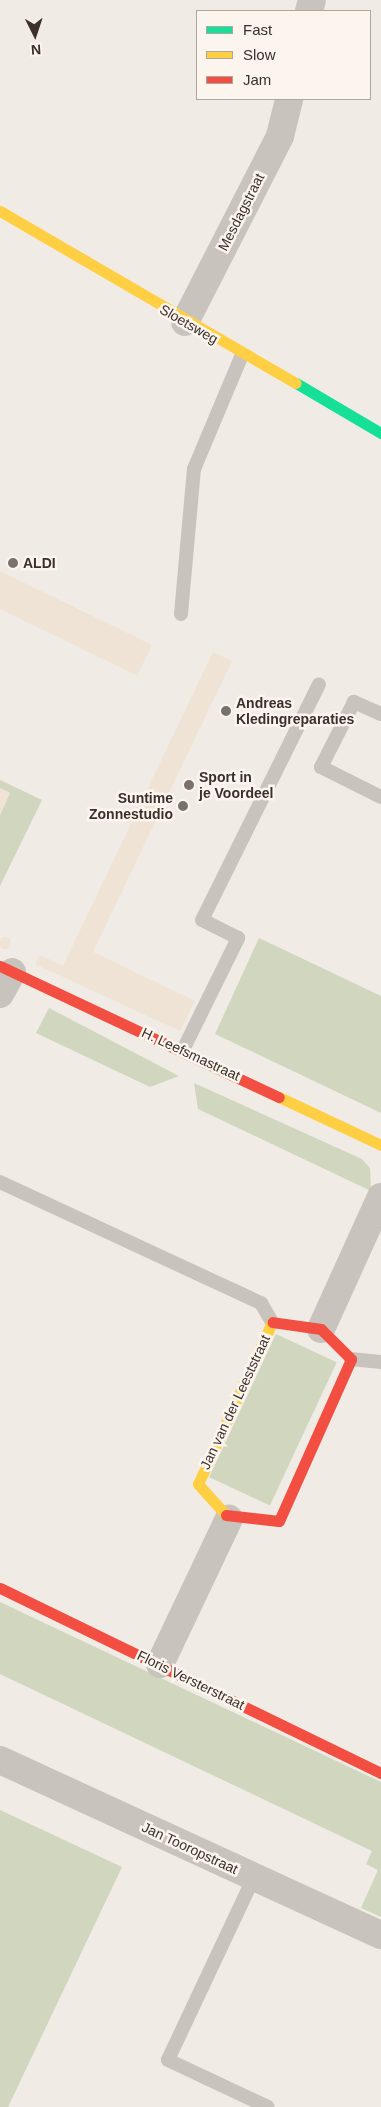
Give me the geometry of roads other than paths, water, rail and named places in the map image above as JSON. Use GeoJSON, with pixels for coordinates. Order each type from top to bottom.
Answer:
{"type":"FeatureCollection","features":[{"type":"Feature","properties":{"kind":"street","name":"Mesdagstraat"},"geometry":{"type":"LineString","coordinates":[[185,322],[280,136],[289,100]]}},
{"type":"Feature","properties":{"kind":"street","name":"Sloetsweg"},"geometry":{"type":"LineString","coordinates":[[0,211],[185,322],[381,433]]}},
{"type":"Feature","properties":{"kind":"street","name":"H. Leefsmastraat"},"geometry":{"type":"LineString","coordinates":[[4,978],[182,1050],[381,1144]]}},
{"type":"Feature","properties":{"kind":"street"},"geometry":{"type":"LineString","coordinates":[[160,1664],[229,1519],[279,1521],[351,1359],[321,1329],[381,1198]]}},
{"type":"Feature","properties":{"kind":"street","name":"Jan van der Leeststraat"},"geometry":{"type":"LineString","coordinates":[[229,1519],[198,1484],[272,1322],[321,1329]]}},
{"type":"Feature","properties":{"kind":"street","name":"Floris Versterstraat"},"geometry":{"type":"LineString","coordinates":[[0,1588],[160,1664],[381,1773]]}},
{"type":"Feature","properties":{"kind":"street","name":"Jan Tooropstraat"},"geometry":{"type":"LineString","coordinates":[[0,1760],[381,1935]]}},
{"type":"Feature","properties":{"kind":"lane"},"geometry":{"type":"LineString","coordinates":[[181,614],[194,469],[242,355]]}},
{"type":"Feature","properties":{"kind":"lane"},"geometry":{"type":"LineString","coordinates":[[182,1050],[238,938],[202,920],[319,684]]}},
{"type":"Feature","properties":{"kind":"lane"},"geometry":{"type":"LineString","coordinates":[[381,714],[354,702],[322,767],[381,797]]}},
{"type":"Feature","properties":{"kind":"lane"},"geometry":{"type":"LineString","coordinates":[[0,1182],[261,1304],[272,1322]]}},
{"type":"Feature","properties":{"kind":"lane"},"geometry":{"type":"LineString","coordinates":[[351,1359],[381,1362]]}},
{"type":"Feature","properties":{"kind":"lane"},"geometry":{"type":"LineString","coordinates":[[254,1877],[168,2060],[268,2107]]}},
{"type":"Feature","properties":{"kind":"place","name":"ALDI"},"geometry":{"type":"Point","coordinates":[13,563]}},
{"type":"Feature","properties":{"kind":"place","name":"Andreas Kledingreparaties"},"geometry":{"type":"Point","coordinates":[226,711]}},
{"type":"Feature","properties":{"kind":"place","name":"Sport in je Voordeel"},"geometry":{"type":"Point","coordinates":[189,785]}},
{"type":"Feature","properties":{"kind":"place","name":"Suntime Zonnestudio"},"geometry":{"type":"Point","coordinates":[183,806]}}]}
